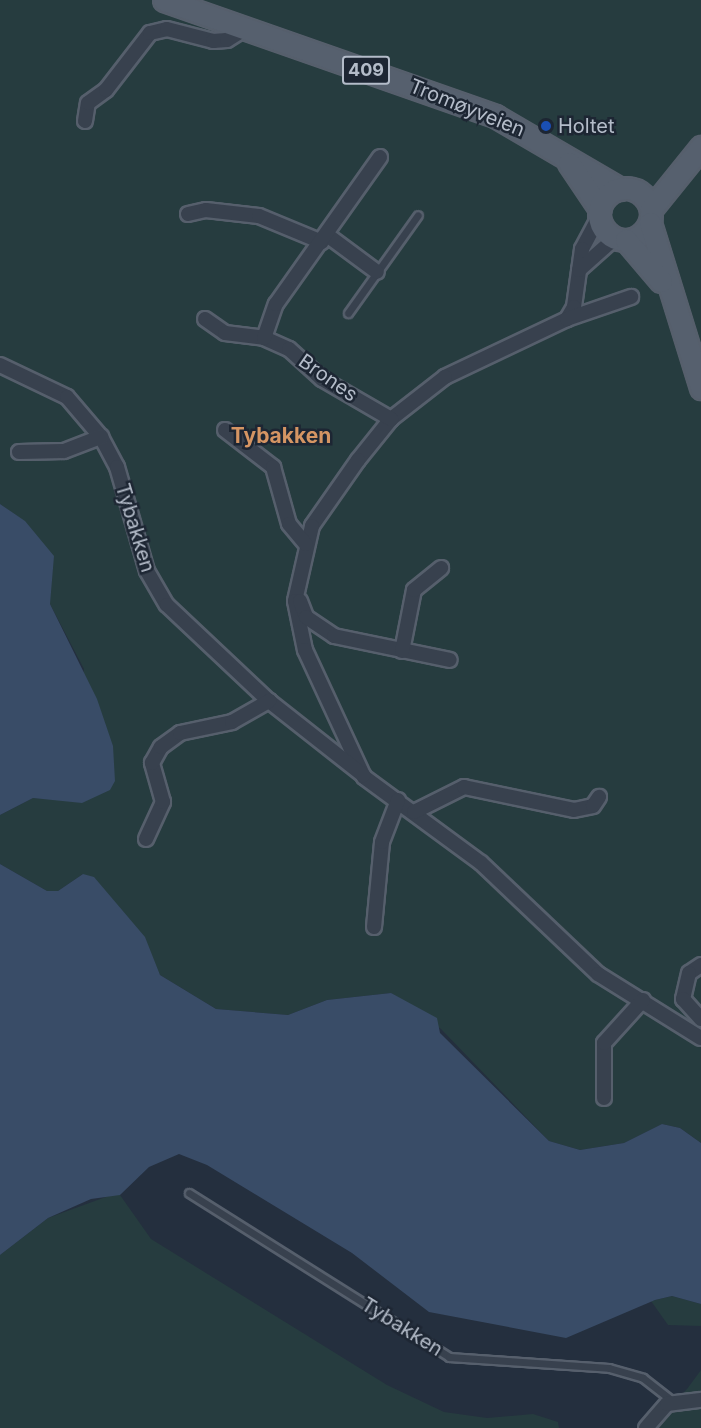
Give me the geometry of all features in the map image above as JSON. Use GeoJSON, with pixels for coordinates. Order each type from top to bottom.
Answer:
{"type":"FeatureCollection","features":[{"type":"Feature","properties":{"kind":"main road","name":"Tromøyveien"},"geometry":{"type":"LineString","coordinates":[[164,0],[495,116],[628,190]]}},
{"type":"Feature","properties":{"kind":"main road"},"geometry":{"type":"LineString","coordinates":[[600,213],[628,190],[696,152]]}},
{"type":"Feature","properties":{"kind":"main road"},"geometry":{"type":"LineString","coordinates":[[621,239],[640,236],[650,216],[696,152]]}},
{"type":"Feature","properties":{"kind":"main road","name":"Tromøyveien"},"geometry":{"type":"LineString","coordinates":[[561,154],[600,213]]}},
{"type":"Feature","properties":{"kind":"main road","name":"409"},"geometry":{"type":"LineString","coordinates":[[628,190],[650,216],[701,388]]}},
{"type":"Feature","properties":{"kind":"main road","name":"409"},"geometry":{"type":"LineString","coordinates":[[600,213],[674,302]]}},
{"type":"Feature","properties":{"kind":"street"},"geometry":{"type":"LineString","coordinates":[[85,121],[88,103],[106,90],[150,33],[167,29],[213,41],[228,40],[246,28]]}},
{"type":"Feature","properties":{"kind":"street"},"geometry":{"type":"LineString","coordinates":[[264,338],[276,304],[380,157]]}},
{"type":"Feature","properties":{"kind":"street"},"geometry":{"type":"LineString","coordinates":[[188,214],[206,210],[259,216],[324,239],[377,272]]}},
{"type":"Feature","properties":{"kind":"street"},"geometry":{"type":"LineString","coordinates":[[567,319],[582,249],[600,213]]}},
{"type":"Feature","properties":{"kind":"street"},"geometry":{"type":"LineString","coordinates":[[578,271],[621,239]]}},
{"type":"Feature","properties":{"kind":"street"},"geometry":{"type":"LineString","coordinates":[[364,777],[306,650],[295,601],[306,544],[320,513],[391,419],[445,377],[567,319],[631,297]]}},
{"type":"Feature","properties":{"kind":"street","name":"Brones"},"geometry":{"type":"LineString","coordinates":[[205,319],[225,333],[264,338],[391,419]]}},
{"type":"Feature","properties":{"kind":"street","name":"Tybakken"},"geometry":{"type":"LineString","coordinates":[[0,365],[67,397],[101,437],[117,467],[152,583],[189,628],[269,701],[364,777],[481,863],[598,974],[701,1038]]}},
{"type":"Feature","properties":{"kind":"street"},"geometry":{"type":"LineString","coordinates":[[225,430],[273,467],[289,524],[306,544]]}},
{"type":"Feature","properties":{"kind":"street"},"geometry":{"type":"LineString","coordinates":[[19,452],[64,451],[101,437]]}},
{"type":"Feature","properties":{"kind":"street"},"geometry":{"type":"LineString","coordinates":[[402,651],[414,590],[441,568]]}},
{"type":"Feature","properties":{"kind":"street"},"geometry":{"type":"LineString","coordinates":[[295,601],[301,601],[314,625],[334,636],[450,660]]}},
{"type":"Feature","properties":{"kind":"street"},"geometry":{"type":"LineString","coordinates":[[146,839],[163,802],[152,763],[161,747],[180,733],[231,722],[269,701]]}},
{"type":"Feature","properties":{"kind":"street"},"geometry":{"type":"LineString","coordinates":[[414,812],[464,787],[574,810],[593,806],[599,797]]}},
{"type":"Feature","properties":{"kind":"street"},"geometry":{"type":"LineString","coordinates":[[374,927],[382,842],[398,800]]}},
{"type":"Feature","properties":{"kind":"street"},"geometry":{"type":"LineString","coordinates":[[701,965],[689,973],[683,999],[701,1019]]}},
{"type":"Feature","properties":{"kind":"street"},"geometry":{"type":"LineString","coordinates":[[604,1098],[604,1043],[643,1000]]}},
{"type":"Feature","properties":{"kind":"street"},"geometry":{"type":"LineString","coordinates":[[646,1428],[672,1401],[701,1400]]}},
{"type":"Feature","properties":{"kind":"lane"},"geometry":{"type":"LineString","coordinates":[[348,313],[418,214]]}},
{"type":"Feature","properties":{"kind":"lane","name":"Tybakken"},"geometry":{"type":"LineString","coordinates":[[189,1193],[449,1357],[609,1368],[643,1378],[672,1401]]}},
{"type":"Feature","properties":{"kind":"green space"},"geometry":{"type":"Polygon","coordinates":[[[0,0],[701,0],[701,1143],[680,1128],[662,1124],[624,1143],[580,1150],[549,1141],[441,1029],[391,993],[327,1000],[288,1015],[216,1009],[160,975],[83,874],[58,891],[47,891],[0,864],[0,815],[33,798],[57,799],[84,669],[50,604],[25,522],[0,504],[0,0]]]}},
{"type":"Feature","properties":{"kind":"green space"},"geometry":{"type":"Polygon","coordinates":[[[114,1194],[120,1195],[151,1239],[387,1385],[444,1412],[487,1418],[533,1414],[558,1422],[559,1428],[0,1428],[0,1255],[48,1218],[114,1194]]]}},
{"type":"Feature","properties":{"kind":"green space"},"geometry":{"type":"Polygon","coordinates":[[[672,1296],[701,1304],[701,1326],[668,1325],[651,1301],[672,1296]]]}},
{"type":"Feature","properties":{"kind":"green space"},"geometry":{"type":"Polygon","coordinates":[[[701,1370],[701,1428],[649,1428],[687,1389],[701,1370]]]}},
{"type":"Feature","properties":{"kind":"water"},"geometry":{"type":"Polygon","coordinates":[[[0,504],[25,521],[54,556],[50,604],[97,699],[113,746],[115,781],[110,790],[82,803],[33,798],[0,815],[0,504]]]}},
{"type":"Feature","properties":{"kind":"water"},"geometry":{"type":"Polygon","coordinates":[[[0,864],[47,891],[58,891],[83,874],[94,877],[145,937],[160,975],[216,1009],[288,1015],[327,1000],[391,993],[437,1018],[440,1033],[549,1141],[580,1150],[624,1143],[662,1124],[680,1128],[701,1143],[701,1304],[672,1296],[655,1300],[566,1338],[429,1312],[352,1253],[207,1165],[179,1154],[149,1167],[120,1195],[91,1199],[48,1218],[0,1255],[0,864]]]}},
{"type":"Feature","properties":{"kind":"place","name":"Holtet"},"geometry":{"type":"Point","coordinates":[546,126]}},
{"type":"Feature","properties":{"kind":"district","name":"Tybakken"},"geometry":{"type":"Point","coordinates":[281,436]}}]}
